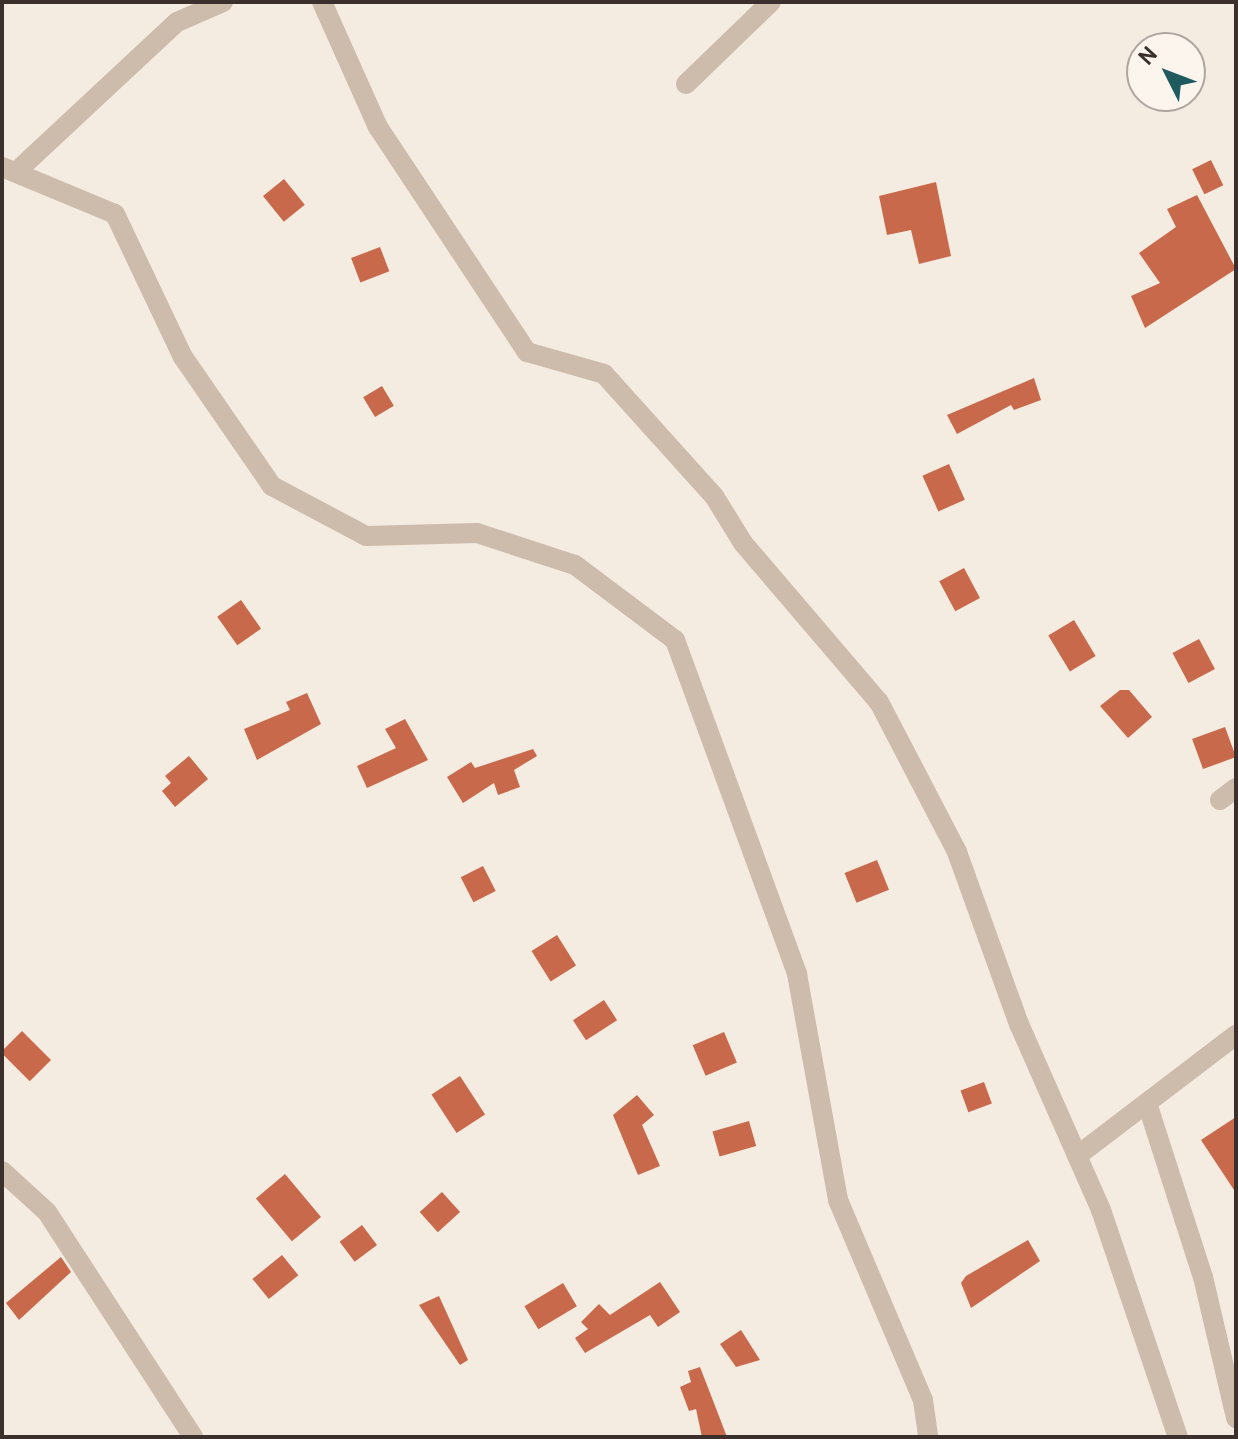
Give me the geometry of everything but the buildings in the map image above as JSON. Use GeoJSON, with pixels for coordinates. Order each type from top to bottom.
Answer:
{"type":"FeatureCollection","features":[{"type":"Feature","properties":{"kind":"street"},"geometry":{"type":"LineString","coordinates":[[223,2],[177,22],[9,170],[115,214],[183,357],[272,486],[366,536],[477,533],[575,565],[675,640],[797,974],[838,1200],[923,1400],[928,1437]]}},
{"type":"Feature","properties":{"kind":"street"},"geometry":{"type":"LineString","coordinates":[[322,2],[378,127],[527,352],[604,374],[714,496],[743,543],[879,702],[957,852],[1019,1024],[1077,1156],[1178,1437]]}},
{"type":"Feature","properties":{"kind":"street"},"geometry":{"type":"LineString","coordinates":[[686,84],[771,2]]}},
{"type":"Feature","properties":{"kind":"street"},"geometry":{"type":"LineString","coordinates":[[1077,1156],[1236,1035]]}},
{"type":"Feature","properties":{"kind":"street"},"geometry":{"type":"LineString","coordinates":[[1147,1103],[1203,1277],[1236,1418]]}},
{"type":"Feature","properties":{"kind":"street"},"geometry":{"type":"LineString","coordinates":[[2,1171],[47,1212],[193,1437]]}}]}
